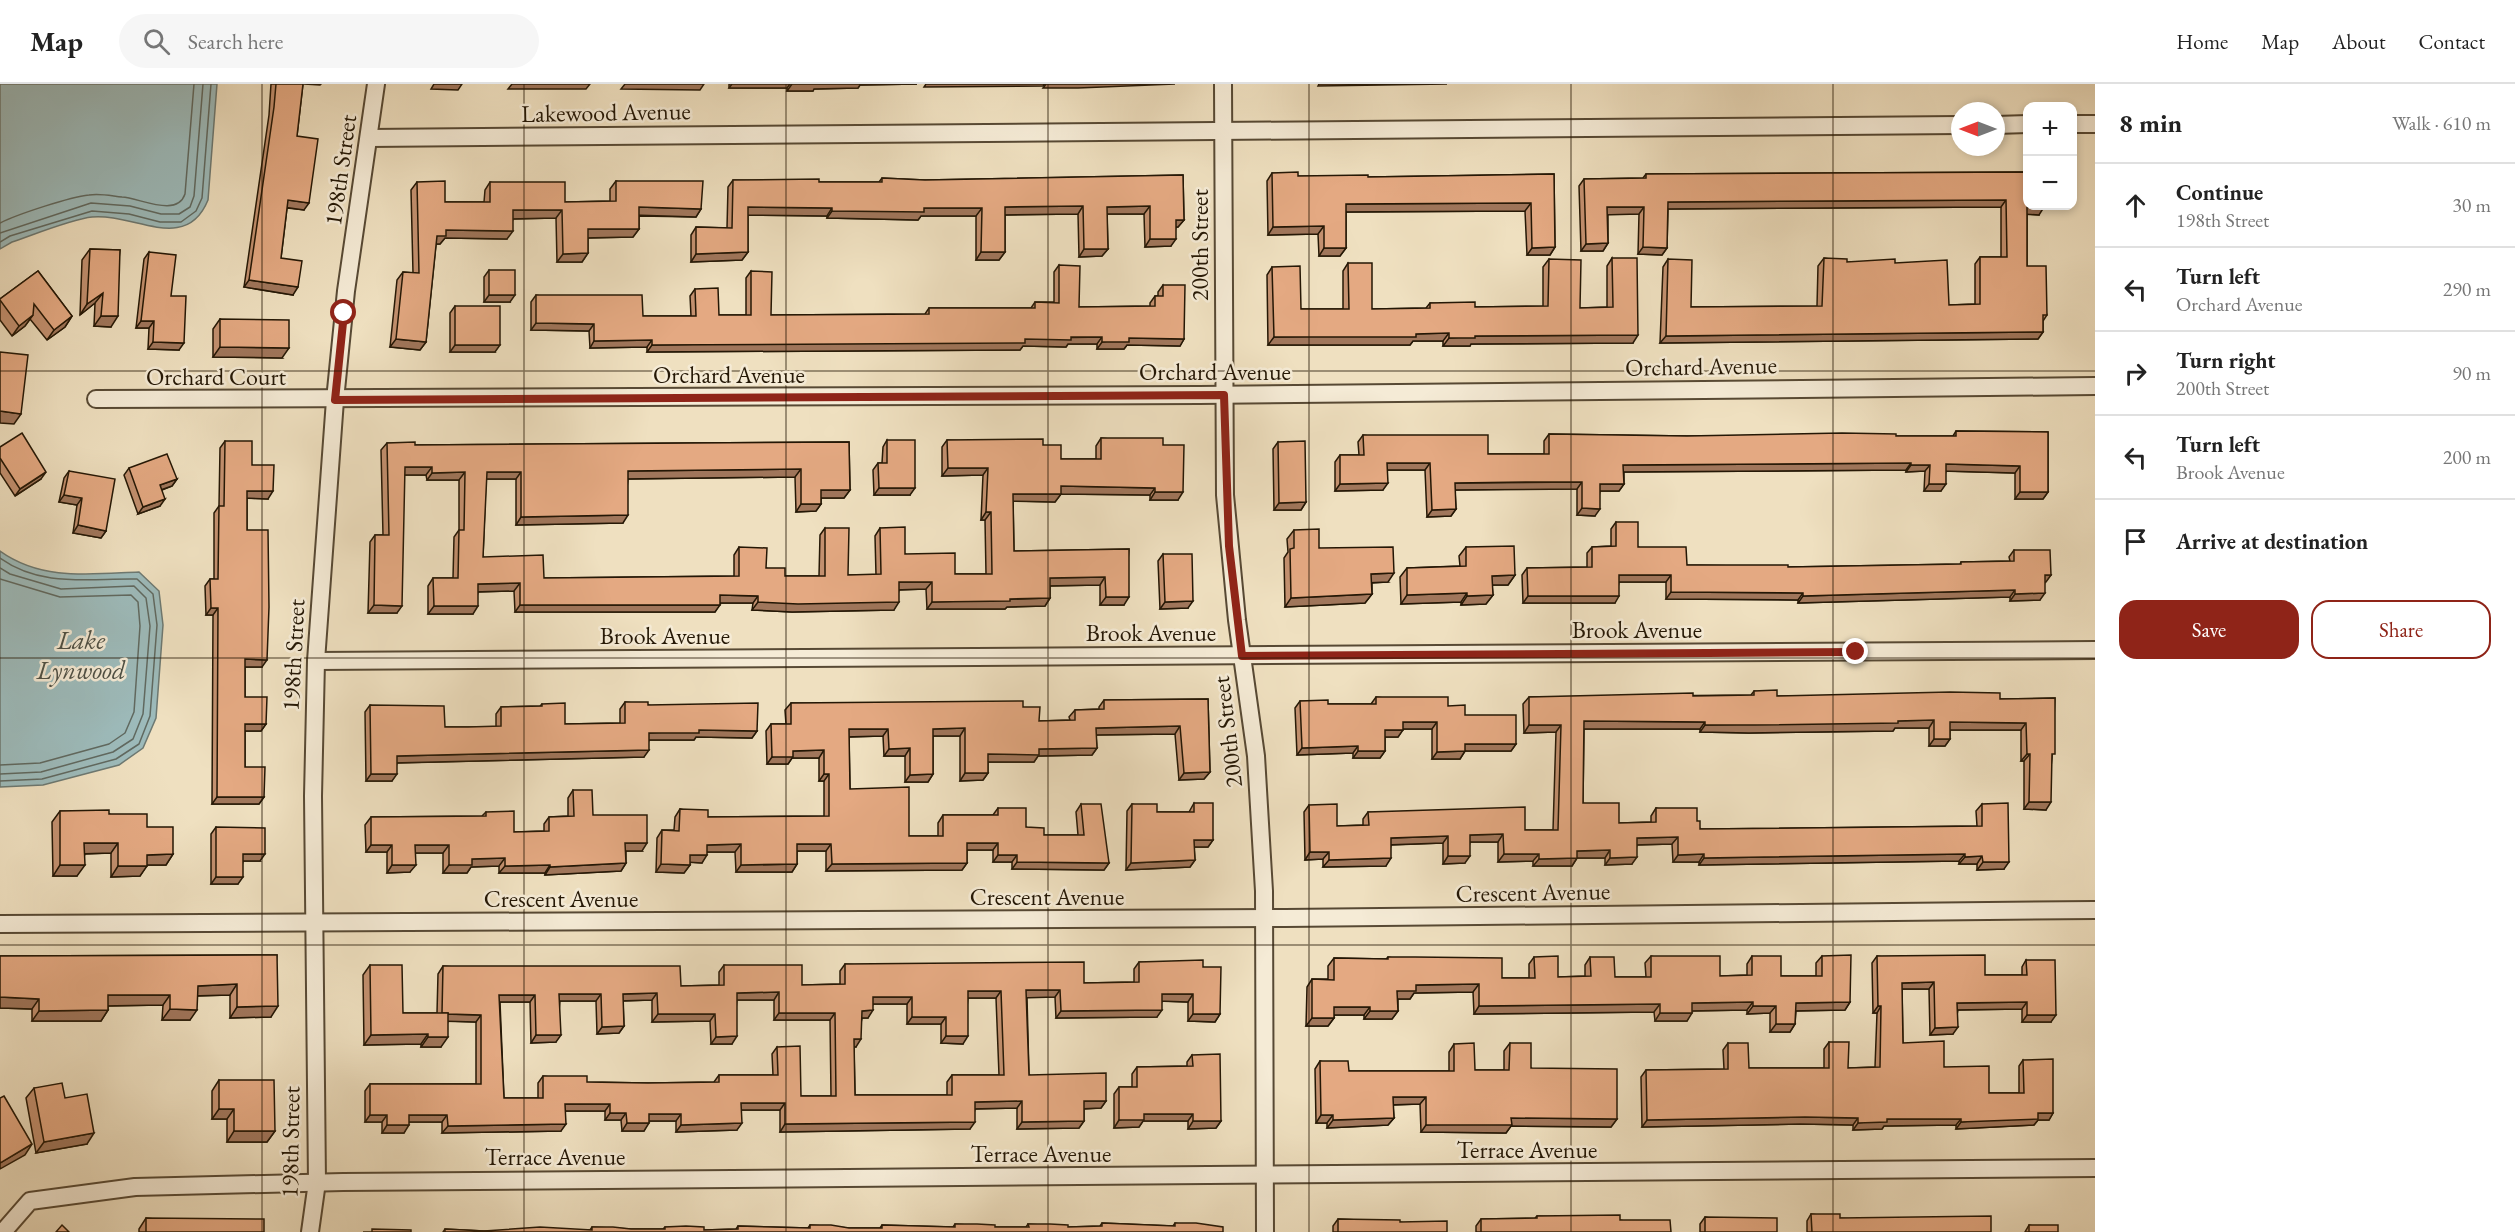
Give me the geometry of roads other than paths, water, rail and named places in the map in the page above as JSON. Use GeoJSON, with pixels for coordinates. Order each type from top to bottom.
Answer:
{"type":"FeatureCollection","features":[{"type":"Feature","properties":{"kind":"street","name":"198th Street"},"geometry":{"type":"LineString","coordinates":[[310,1232],[317,1182],[313,796],[316,662],[335,400],[346,291],[376,84]]}},
{"type":"Feature","properties":{"kind":"street","name":"200th Street"},"geometry":{"type":"LineString","coordinates":[[1223,84],[1224,395],[1229,546],[1256,756],[1265,918],[1265,1232]]}},
{"type":"Feature","properties":{"kind":"street"},"geometry":{"type":"LineString","coordinates":[[2005,125],[2023,124]]}},
{"type":"Feature","properties":{"kind":"street"},"geometry":{"type":"LineString","coordinates":[[2077,124],[2095,124]]}},
{"type":"Feature","properties":{"kind":"street","name":"Lakewood Avenue"},"geometry":{"type":"LineString","coordinates":[[369,138],[1951,125]]}},
{"type":"Feature","properties":{"kind":"street","name":"Orchard Avenue"},"geometry":{"type":"LineString","coordinates":[[335,400],[1224,395],[2095,386]]}},
{"type":"Feature","properties":{"kind":"street","name":"Orchard Court"},"geometry":{"type":"LineString","coordinates":[[96,399],[335,400]]}},
{"type":"Feature","properties":{"kind":"street","name":"Brook Avenue"},"geometry":{"type":"LineString","coordinates":[[316,662],[2095,650]]}},
{"type":"Feature","properties":{"kind":"street","name":"Crescent Avenue"},"geometry":{"type":"LineString","coordinates":[[0,924],[1265,918],[2095,910]]}},
{"type":"Feature","properties":{"kind":"street","name":"Terrace Avenue"},"geometry":{"type":"LineString","coordinates":[[3,1232],[30,1201],[135,1187],[317,1182],[2095,1168]]}},
{"type":"Feature","properties":{"kind":"water"},"geometry":{"type":"Polygon","coordinates":[[[0,84],[217,84],[208,200],[198,216],[186,225],[173,228],[158,227],[108,217],[84,218],[12,242],[0,249],[0,84]]]}},
{"type":"Feature","properties":{"kind":"water","name":"Lake Lynwood"},"geometry":{"type":"Polygon","coordinates":[[[0,551],[16,561],[33,567],[67,574],[139,572],[159,591],[163,625],[156,718],[143,748],[119,765],[43,785],[0,787],[0,551]]]}}]}
